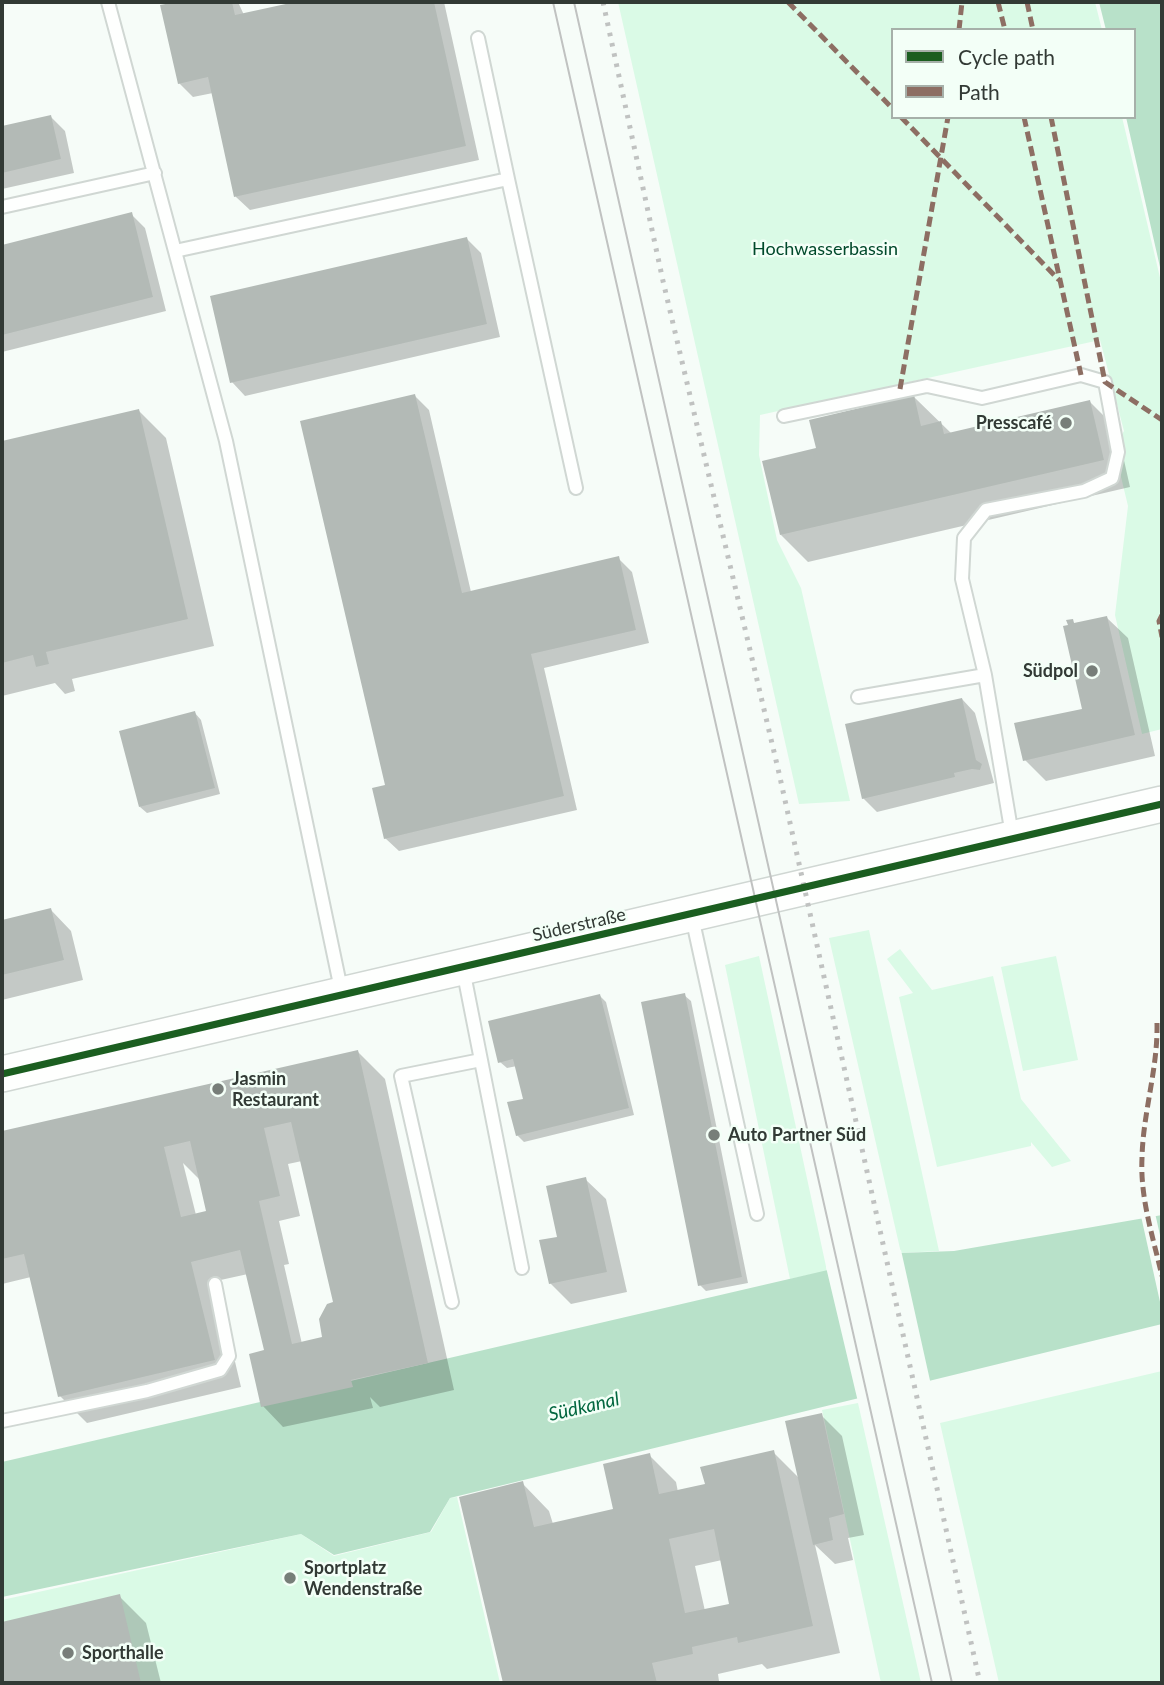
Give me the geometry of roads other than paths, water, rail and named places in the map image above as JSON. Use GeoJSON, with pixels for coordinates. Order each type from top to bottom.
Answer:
{"type":"FeatureCollection","features":[{"type":"Feature","properties":{"kind":"main road","name":"Süderstraße"},"geometry":{"type":"LineString","coordinates":[[2,1074],[463,969],[1162,804]]}},
{"type":"Feature","properties":{"kind":"lane"},"geometry":{"type":"LineString","coordinates":[[108,2],[226,441],[342,997]]}},
{"type":"Feature","properties":{"kind":"lane"},"geometry":{"type":"LineString","coordinates":[[478,38],[576,488]]}},
{"type":"Feature","properties":{"kind":"lane"},"geometry":{"type":"LineString","coordinates":[[2,207],[155,173]]}},
{"type":"Feature","properties":{"kind":"lane"},"geometry":{"type":"LineString","coordinates":[[175,251],[508,179]]}},
{"type":"Feature","properties":{"kind":"lane"},"geometry":{"type":"LineString","coordinates":[[784,416],[927,386],[982,398],[1081,375],[1105,382],[1118,452],[1112,478],[1084,491],[986,510],[964,538],[962,579],[985,675],[1013,839]]}},
{"type":"Feature","properties":{"kind":"lane"},"geometry":{"type":"LineString","coordinates":[[858,697],[985,675]]}},
{"type":"Feature","properties":{"kind":"lane"},"geometry":{"type":"LineString","coordinates":[[691,915],[757,1214]]}},
{"type":"Feature","properties":{"kind":"lane"},"geometry":{"type":"LineString","coordinates":[[463,969],[522,1268]]}},
{"type":"Feature","properties":{"kind":"lane"},"geometry":{"type":"LineString","coordinates":[[452,1302],[401,1076],[481,1060]]}},
{"type":"Feature","properties":{"kind":"lane"},"geometry":{"type":"LineString","coordinates":[[2,1421],[147,1391],[220,1370],[229,1356],[215,1284]]}},
{"type":"Feature","properties":{"kind":"water"},"geometry":{"type":"Polygon","coordinates":[[[1099,2],[1162,2],[1162,276],[1126,119],[1136,119],[1136,28],[1106,28],[1099,2]]]}},
{"type":"Feature","properties":{"kind":"water","name":"Südkanal"},"geometry":{"type":"Polygon","coordinates":[[[1162,1215],[1162,1324],[450,1498],[430,1532],[334,1555],[301,1534],[2,1597],[2,1462],[901,1253],[954,1251],[1162,1215]]]}},
{"type":"Feature","properties":{"kind":"tram line"},"geometry":{"type":"LineString","coordinates":[[553,2],[932,1683]]}},
{"type":"Feature","properties":{"kind":"tram line"},"geometry":{"type":"LineString","coordinates":[[574,2],[952,1683]]}},
{"type":"Feature","properties":{"kind":"railway"},"geometry":{"type":"LineString","coordinates":[[603,2],[663,281],[779,773],[980,1683]]}},
{"type":"Feature","properties":{"kind":"place","name":"Presscafé"},"geometry":{"type":"Point","coordinates":[1066,423]}},
{"type":"Feature","properties":{"kind":"place","name":"Südpol"},"geometry":{"type":"Point","coordinates":[1092,671]}},
{"type":"Feature","properties":{"kind":"place","name":"Jasmin Restaurant"},"geometry":{"type":"Point","coordinates":[218,1089]}},
{"type":"Feature","properties":{"kind":"place","name":"Auto Partner Süd"},"geometry":{"type":"Point","coordinates":[714,1135]}},
{"type":"Feature","properties":{"kind":"place","name":"Sportplatz Wendenstraße"},"geometry":{"type":"Point","coordinates":[290,1578]}},
{"type":"Feature","properties":{"kind":"place","name":"Sporthalle"},"geometry":{"type":"Point","coordinates":[68,1653]}},
{"type":"Feature","properties":{"kind":"park label","name":"Hochwasserbassin"},"geometry":{"type":"Point","coordinates":[825,249]}}]}
